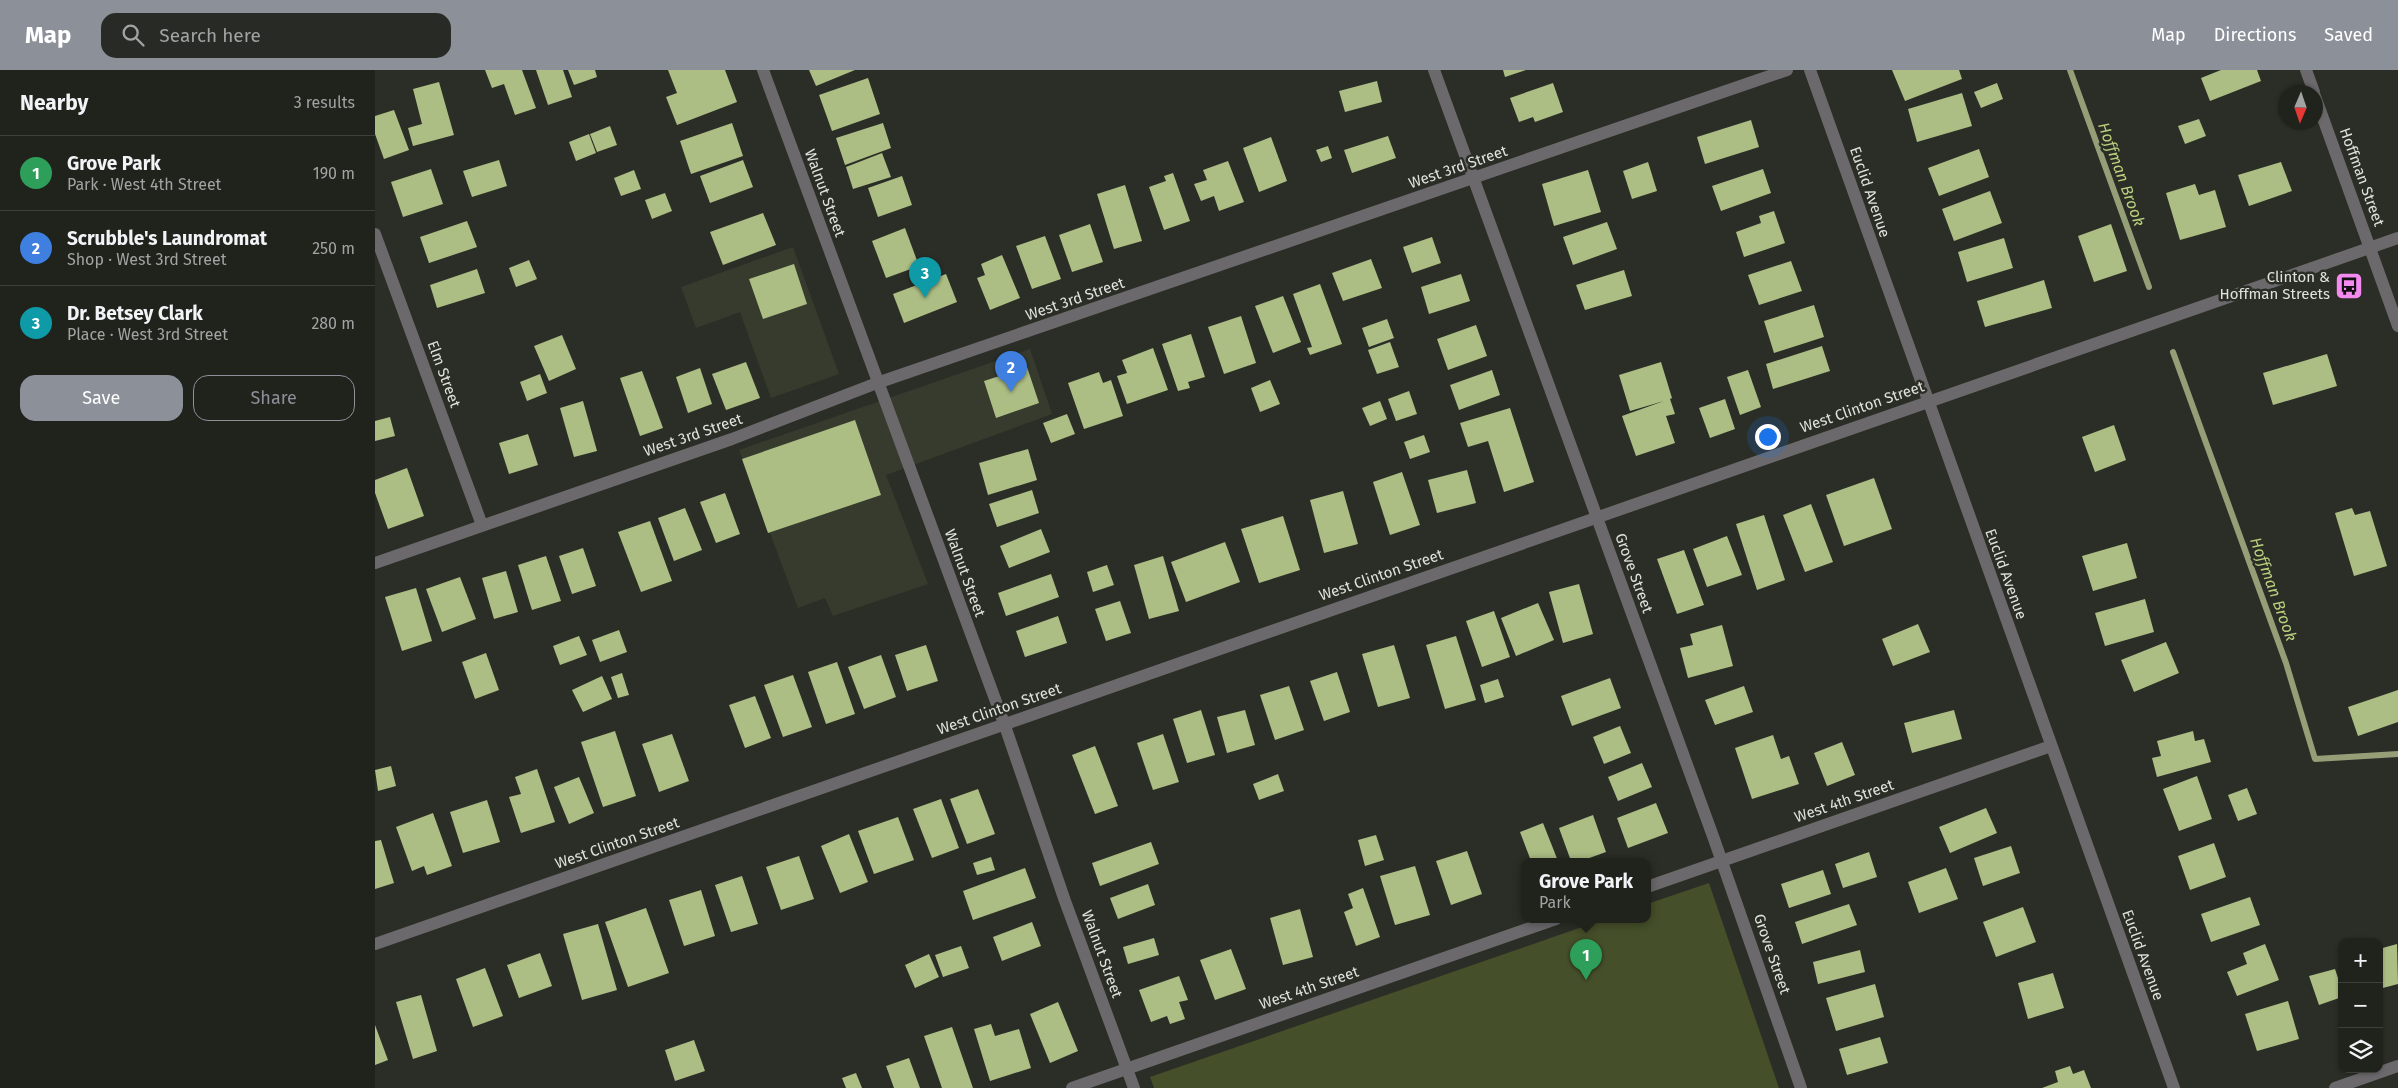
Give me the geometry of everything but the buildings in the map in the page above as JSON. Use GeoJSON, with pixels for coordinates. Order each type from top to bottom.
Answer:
{"type":"FeatureCollection","features":[{"type":"Feature","properties":{"kind":"street","name":"Walnut Street"},"geometry":{"type":"LineString","coordinates":[[763,70],[1005,726],[1065,902],[1134,1088]]}},
{"type":"Feature","properties":{"kind":"street","name":"Grove Street"},"geometry":{"type":"LineString","coordinates":[[1434,70],[1722,860],[1801,1088]]}},
{"type":"Feature","properties":{"kind":"street","name":"West 3rd Street"},"geometry":{"type":"LineString","coordinates":[[375,563],[732,439],[877,383],[1787,70]]}},
{"type":"Feature","properties":{"kind":"street","name":"Euclid Avenue"},"geometry":{"type":"LineString","coordinates":[[1810,70],[1927,402],[2174,1088]]}},
{"type":"Feature","properties":{"kind":"street","name":"Hoffman Street"},"geometry":{"type":"LineString","coordinates":[[2306,70],[2312,85]]}},
{"type":"Feature","properties":{"kind":"street","name":"Hoffman Street"},"geometry":{"type":"LineString","coordinates":[[2323,116],[2398,326]]}},
{"type":"Feature","properties":{"kind":"street","name":"Elm Street"},"geometry":{"type":"LineString","coordinates":[[375,234],[482,525]]}},
{"type":"Feature","properties":{"kind":"street","name":"West Clinton Street"},"geometry":{"type":"LineString","coordinates":[[375,944],[1005,726],[1596,517],[2398,238]]}},
{"type":"Feature","properties":{"kind":"street","name":"West 4th Street"},"geometry":{"type":"LineString","coordinates":[[1651,886],[2051,746]]}},
{"type":"Feature","properties":{"kind":"street","name":"West 4th Street"},"geometry":{"type":"LineString","coordinates":[[1072,1088],[1544,923]]}},
{"type":"Feature","properties":{"kind":"street"},"geometry":{"type":"LineString","coordinates":[[2335,1088],[2398,1066]]}},
{"type":"Feature","properties":{"kind":"shaded area"},"geometry":{"type":"Polygon","coordinates":[[[793,247],[839,374],[771,398],[740,312],[696,328],[681,287],[793,247]]]}},
{"type":"Feature","properties":{"kind":"shaded area"},"geometry":{"type":"Polygon","coordinates":[[[1030,349],[1052,414],[886,475],[928,584],[833,616],[825,598],[798,608],[739,450],[1030,349]]]}},
{"type":"Feature","properties":{"kind":"green space"},"geometry":{"type":"Polygon","coordinates":[[[1709,883],[1779,1088],[1154,1088],[1150,1077],[1593,923],[1651,923],[1651,903],[1709,883]]]}},
{"type":"Feature","properties":{"kind":"waterway","name":"Hoffman Brook"},"geometry":{"type":"LineString","coordinates":[[2070,70],[2149,287]]}},
{"type":"Feature","properties":{"kind":"waterway","name":"Hoffman Brook"},"geometry":{"type":"LineString","coordinates":[[2173,352],[2286,663],[2315,759],[2398,754]]}},
{"type":"Feature","properties":{"kind":"place","name":"Clinton & Hoffman Streets"},"geometry":{"type":"Point","coordinates":[2349,286]}},
{"type":"Feature","properties":{"kind":"place","name":"Dr. Betsey Clark"},"geometry":{"type":"Point","coordinates":[925,298]}},
{"type":"Feature","properties":{"kind":"place","name":"Scrubble's Laundromat"},"geometry":{"type":"Point","coordinates":[1011,392]}},
{"type":"Feature","properties":{"kind":"place","name":"Grove Park"},"geometry":{"type":"Point","coordinates":[1586,980]}}]}
